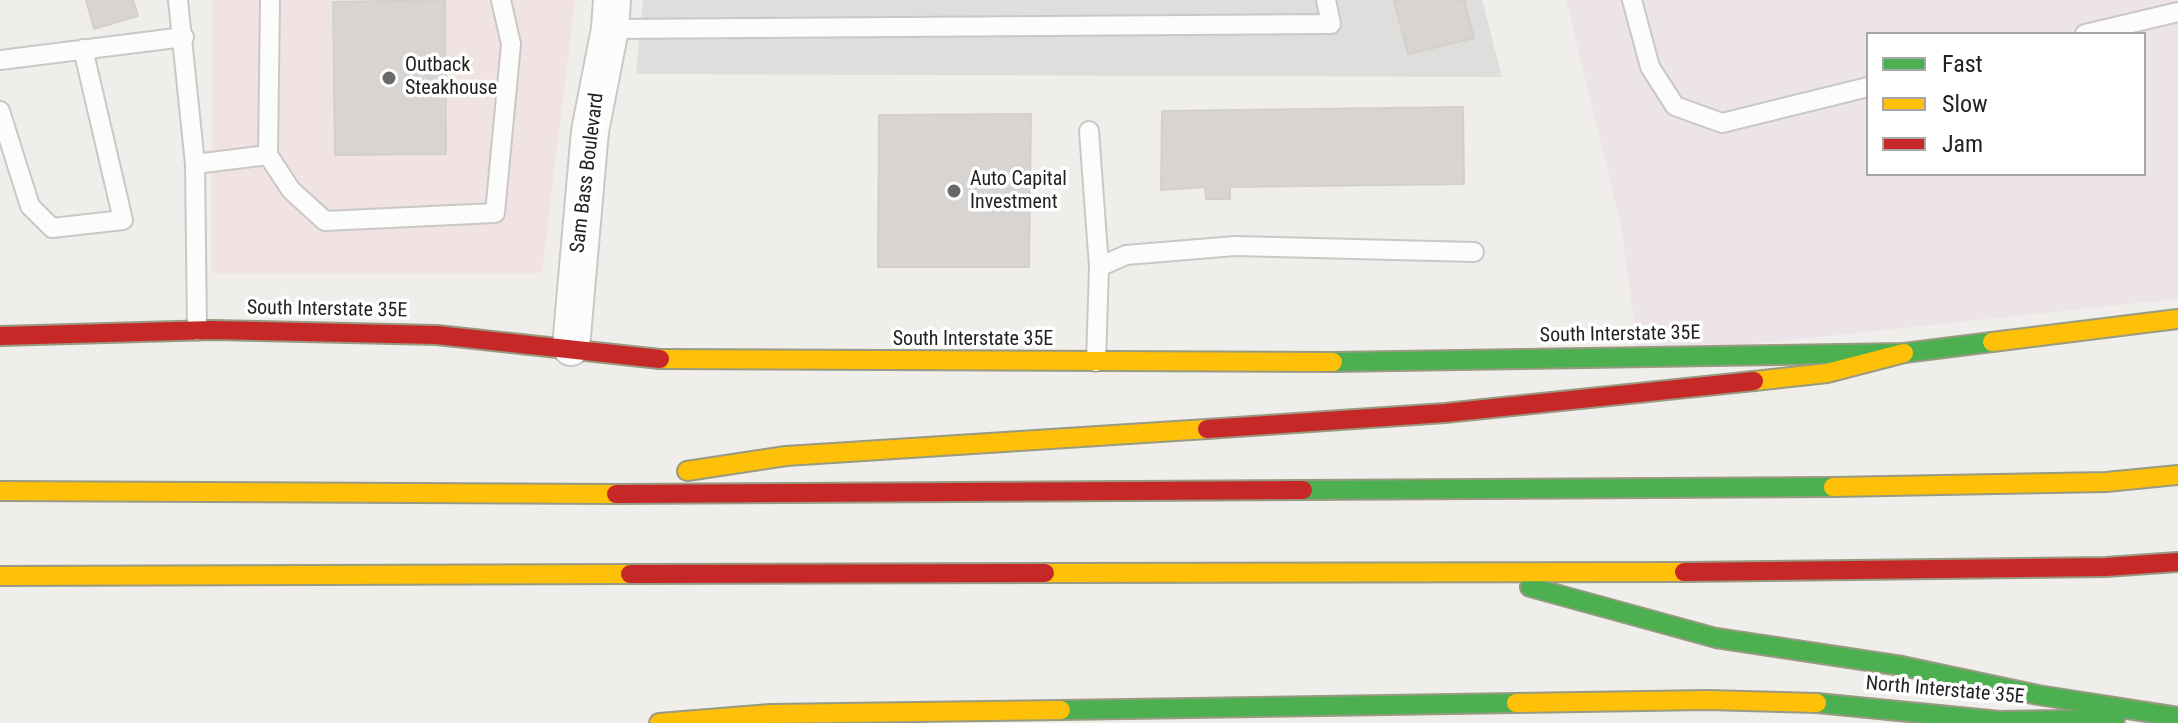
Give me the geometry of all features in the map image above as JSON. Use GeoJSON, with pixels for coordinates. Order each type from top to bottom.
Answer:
{"type":"FeatureCollection","features":[{"type":"Feature","properties":{"kind":"main road","name":"South Interstate 35E"},"geometry":{"type":"LineString","coordinates":[[0,336],[197,331],[437,335],[571,347],[685,362],[1096,363],[1904,353],[2178,319]]}},
{"type":"Feature","properties":{"kind":"main road"},"geometry":{"type":"LineString","coordinates":[[527,494],[786,456],[1445,413],[1694,388],[1827,373],[1904,353]]}},
{"type":"Feature","properties":{"kind":"main road"},"geometry":{"type":"LineString","coordinates":[[0,491],[527,494],[1916,487],[2106,482],[2178,475]]}},
{"type":"Feature","properties":{"kind":"main road"},"geometry":{"type":"LineString","coordinates":[[0,576],[717,571],[1874,571],[2106,567],[2178,562]]}},
{"type":"Feature","properties":{"kind":"main road"},"geometry":{"type":"LineString","coordinates":[[1477,572],[1716,638],[1902,666],[2038,695],[2178,718]]}},
{"type":"Feature","properties":{"kind":"main road","name":"North Interstate 35E"},"geometry":{"type":"LineString","coordinates":[[1710,711],[1847,704],[2000,721],[2178,718]]}},
{"type":"Feature","properties":{"kind":"main road"},"geometry":{"type":"LineString","coordinates":[[659,723],[770,714],[1242,715],[1710,711]]}},
{"type":"Feature","properties":{"kind":"street","name":"Sam Bass Boulevard"},"geometry":{"type":"LineString","coordinates":[[571,347],[590,131],[611,15]]}},
{"type":"Feature","properties":{"kind":"lane"},"geometry":{"type":"LineString","coordinates":[[178,0],[195,164],[197,331]]}},
{"type":"Feature","properties":{"kind":"lane"},"geometry":{"type":"LineString","coordinates":[[270,0],[268,155],[291,190],[325,221],[495,213],[511,44],[501,0]]}},
{"type":"Feature","properties":{"kind":"lane"},"geometry":{"type":"LineString","coordinates":[[611,15],[1331,24],[1326,0]]}},
{"type":"Feature","properties":{"kind":"lane"},"geometry":{"type":"LineString","coordinates":[[1632,0],[1650,67],[1675,106],[1722,123],[1866,87]]}},
{"type":"Feature","properties":{"kind":"lane"},"geometry":{"type":"LineString","coordinates":[[2093,32],[2178,12]]}},
{"type":"Feature","properties":{"kind":"lane"},"geometry":{"type":"LineString","coordinates":[[0,60],[184,37]]}},
{"type":"Feature","properties":{"kind":"lane"},"geometry":{"type":"LineString","coordinates":[[0,111],[30,206],[52,228],[123,220],[83,49]]}},
{"type":"Feature","properties":{"kind":"lane"},"geometry":{"type":"LineString","coordinates":[[1089,131],[1099,267],[1096,363]]}},
{"type":"Feature","properties":{"kind":"lane"},"geometry":{"type":"LineString","coordinates":[[195,164],[268,155]]}},
{"type":"Feature","properties":{"kind":"lane"},"geometry":{"type":"LineString","coordinates":[[1099,267],[1126,255],[1235,246],[1474,252]]}},
{"type":"Feature","properties":{"kind":"shaded area"},"geometry":{"type":"Polygon","coordinates":[[[212,0],[575,0],[542,273],[211,273],[212,0]]]}},
{"type":"Feature","properties":{"kind":"shaded area"},"geometry":{"type":"Polygon","coordinates":[[[643,0],[1482,0],[1502,77],[636,74],[643,0]]]}},
{"type":"Feature","properties":{"kind":"shaded area"},"geometry":{"type":"Polygon","coordinates":[[[1566,0],[2178,0],[2178,299],[1639,356],[1621,227],[1566,0]]]}},
{"type":"Feature","properties":{"kind":"building"},"geometry":{"type":"Polygon","coordinates":[[[86,0],[133,0],[138,16],[94,29],[86,0]]]}},
{"type":"Feature","properties":{"kind":"building","name":"Outback Steakhouse"},"geometry":{"type":"Polygon","coordinates":[[[445,0],[446,154],[335,155],[333,2],[445,0]]]}},
{"type":"Feature","properties":{"kind":"building"},"geometry":{"type":"Polygon","coordinates":[[[1394,0],[1464,0],[1474,38],[1408,54],[1394,0]]]}},
{"type":"Feature","properties":{"kind":"building"},"geometry":{"type":"Polygon","coordinates":[[[1463,107],[1464,184],[1230,187],[1230,199],[1206,199],[1205,187],[1161,190],[1162,111],[1463,107]]]}},
{"type":"Feature","properties":{"kind":"building","name":"Auto Capital Investment"},"geometry":{"type":"Polygon","coordinates":[[[1031,114],[1029,267],[878,267],[879,115],[1031,114]]]}},
{"type":"Feature","properties":{"kind":"traffic: fast"},"geometry":{"type":"LineString","coordinates":[[1333,362],[1904,353],[1992,342]]}},
{"type":"Feature","properties":{"kind":"traffic: fast"},"geometry":{"type":"LineString","coordinates":[[1303,490],[1833,487]]}},
{"type":"Feature","properties":{"kind":"traffic: fast"},"geometry":{"type":"LineString","coordinates":[[1530,587],[1716,638],[1902,666],[2038,695],[2178,717]]}},
{"type":"Feature","properties":{"kind":"traffic: fast"},"geometry":{"type":"LineString","coordinates":[[1061,710],[1516,703]]}},
{"type":"Feature","properties":{"kind":"traffic: fast"},"geometry":{"type":"LineString","coordinates":[[1817,703],[2000,721],[2115,719]]}},
{"type":"Feature","properties":{"kind":"traffic: slow"},"geometry":{"type":"LineString","coordinates":[[1992,342],[2178,319]]}},
{"type":"Feature","properties":{"kind":"traffic: slow"},"geometry":{"type":"LineString","coordinates":[[1754,381],[1827,373],[1904,353]]}},
{"type":"Feature","properties":{"kind":"traffic: slow"},"geometry":{"type":"LineString","coordinates":[[660,359],[1333,362]]}},
{"type":"Feature","properties":{"kind":"traffic: slow"},"geometry":{"type":"LineString","coordinates":[[687,471],[786,456],[1207,429]]}},
{"type":"Feature","properties":{"kind":"traffic: slow"},"geometry":{"type":"LineString","coordinates":[[1833,487],[2106,482],[2178,475]]}},
{"type":"Feature","properties":{"kind":"traffic: slow"},"geometry":{"type":"LineString","coordinates":[[0,491],[616,494]]}},
{"type":"Feature","properties":{"kind":"traffic: slow"},"geometry":{"type":"LineString","coordinates":[[1045,573],[1684,572]]}},
{"type":"Feature","properties":{"kind":"traffic: slow"},"geometry":{"type":"LineString","coordinates":[[0,576],[630,574]]}},
{"type":"Feature","properties":{"kind":"traffic: slow"},"geometry":{"type":"LineString","coordinates":[[1516,703],[1708,700],[1817,703]]}},
{"type":"Feature","properties":{"kind":"traffic: slow"},"geometry":{"type":"LineString","coordinates":[[659,723],[770,714],[1061,710]]}},
{"type":"Feature","properties":{"kind":"traffic: jam"},"geometry":{"type":"LineString","coordinates":[[0,336],[213,330],[437,335],[660,359]]}},
{"type":"Feature","properties":{"kind":"traffic: jam"},"geometry":{"type":"LineString","coordinates":[[1207,429],[1445,413],[1754,381]]}},
{"type":"Feature","properties":{"kind":"traffic: jam"},"geometry":{"type":"LineString","coordinates":[[616,494],[1303,490]]}},
{"type":"Feature","properties":{"kind":"traffic: jam"},"geometry":{"type":"LineString","coordinates":[[1684,572],[2106,567],[2178,562]]}},
{"type":"Feature","properties":{"kind":"traffic: jam"},"geometry":{"type":"LineString","coordinates":[[630,574],[1045,573]]}},
{"type":"Feature","properties":{"kind":"place","name":"Outback Steakhouse"},"geometry":{"type":"Point","coordinates":[389,78]}},
{"type":"Feature","properties":{"kind":"place","name":"Auto Capital Investment"},"geometry":{"type":"Point","coordinates":[954,191]}}]}
